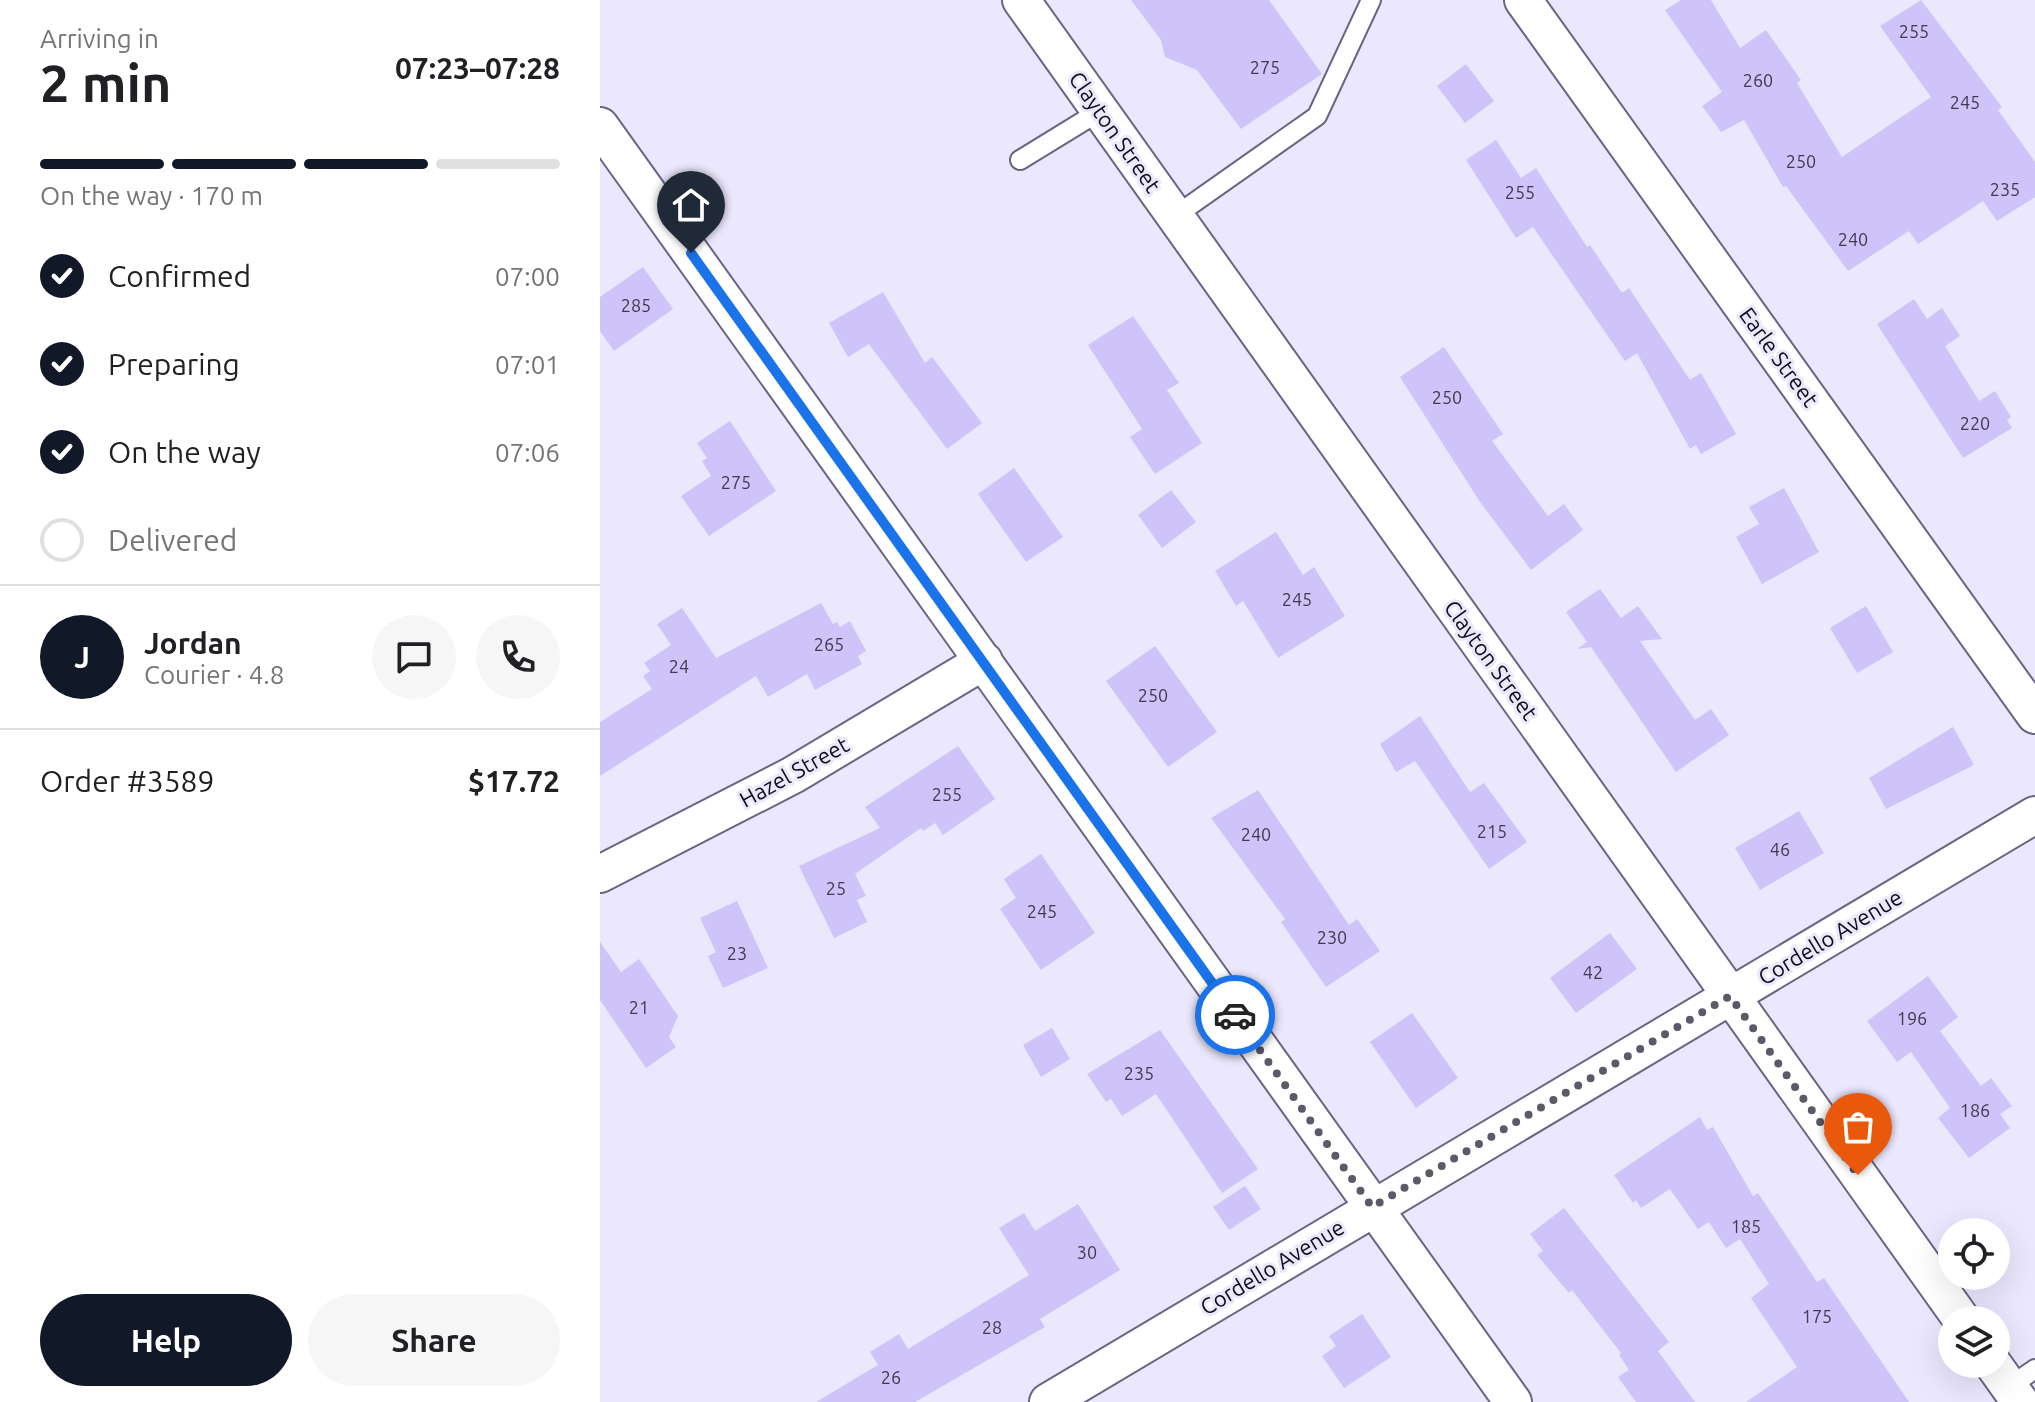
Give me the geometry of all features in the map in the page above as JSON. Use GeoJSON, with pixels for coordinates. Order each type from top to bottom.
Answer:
{"type":"FeatureCollection","features":[{"type":"Feature","properties":{"kind":"street","name":"Clayton Street"},"geometry":{"type":"LineString","coordinates":[[1021,0],[1952,1306]]}},
{"type":"Feature","properties":{"kind":"street","name":"Earle Street"},"geometry":{"type":"LineString","coordinates":[[1523,0],[2035,715]]}},
{"type":"Feature","properties":{"kind":"street"},"geometry":{"type":"LineString","coordinates":[[600,126],[1513,1402]]}},
{"type":"Feature","properties":{"kind":"street","name":"Hazel Street"},"geometry":{"type":"LineString","coordinates":[[600,874],[793,775],[984,661]]}},
{"type":"Feature","properties":{"kind":"street","name":"Cordello Avenue"},"geometry":{"type":"LineString","coordinates":[[1048,1402],[2035,815]]}},
{"type":"Feature","properties":{"kind":"lane"},"geometry":{"type":"LineString","coordinates":[[1175,216],[1317,116],[1371,0]]}},
{"type":"Feature","properties":{"kind":"lane"},"geometry":{"type":"LineString","coordinates":[[1020,160],[1100,111]]}},
{"type":"Feature","properties":{"kind":"building"},"geometry":{"type":"Polygon","coordinates":[[[1131,0],[1269,0],[1322,74],[1241,129],[1197,70],[1165,57],[1161,40],[1131,0]]]}},
{"type":"Feature","properties":{"kind":"building"},"geometry":{"type":"Polygon","coordinates":[[[1681,0],[1711,0],[1740,48],[1766,30],[1801,80],[1797,83],[1842,157],[1931,97],[1880,26],[1921,0],[2002,107],[1998,110],[2035,162],[2035,197],[1997,221],[1983,201],[1918,244],[1909,231],[1848,271],[1786,186],[1783,187],[1744,120],[1721,132],[1702,106],[1722,92],[1665,10],[1681,0]]]}},
{"type":"Feature","properties":{"kind":"building"},"geometry":{"type":"Polygon","coordinates":[[[1466,64],[1494,101],[1465,123],[1437,86],[1466,64]]]}},
{"type":"Feature","properties":{"kind":"building"},"geometry":{"type":"Polygon","coordinates":[[[1496,140],[1521,178],[1536,168],[1587,247],[1590,245],[1622,293],[1629,288],[1690,380],[1701,373],[1736,434],[1701,454],[1696,445],[1690,449],[1637,353],[1625,361],[1533,227],[1516,238],[1466,160],[1496,140]]]}},
{"type":"Feature","properties":{"kind":"building"},"geometry":{"type":"Polygon","coordinates":[[[643,267],[673,309],[614,351],[600,331],[600,297],[643,267]]]}},
{"type":"Feature","properties":{"kind":"building"},"geometry":{"type":"Polygon","coordinates":[[[883,292],[925,363],[932,357],[982,423],[947,449],[869,344],[848,357],[829,323],[883,292]]]}},
{"type":"Feature","properties":{"kind":"building"},"geometry":{"type":"Polygon","coordinates":[[[1914,299],[1927,319],[1942,308],[1960,336],[1945,346],[1979,401],[1995,391],[2011,417],[2007,420],[2012,428],[1963,458],[1877,324],[1914,299]]]}},
{"type":"Feature","properties":{"kind":"building"},"geometry":{"type":"Polygon","coordinates":[[[1133,316],[1179,383],[1167,390],[1202,443],[1155,474],[1130,437],[1142,429],[1088,345],[1133,316]]]}},
{"type":"Feature","properties":{"kind":"building"},"geometry":{"type":"Polygon","coordinates":[[[1444,347],[1503,434],[1492,441],[1548,516],[1564,504],[1583,530],[1531,570],[1480,502],[1400,377],[1444,347]]]}},
{"type":"Feature","properties":{"kind":"building"},"geometry":{"type":"Polygon","coordinates":[[[730,421],[776,491],[709,536],[681,496],[711,476],[702,461],[707,458],[697,443],[730,421]]]}},
{"type":"Feature","properties":{"kind":"building"},"geometry":{"type":"Polygon","coordinates":[[[1014,468],[1063,537],[1026,562],[978,494],[1014,468]]]}},
{"type":"Feature","properties":{"kind":"building"},"geometry":{"type":"Polygon","coordinates":[[[1784,488],[1819,552],[1762,584],[1736,537],[1759,524],[1749,507],[1784,488]]]}},
{"type":"Feature","properties":{"kind":"building"},"geometry":{"type":"Polygon","coordinates":[[[1171,490],[1196,522],[1162,548],[1138,515],[1171,490]]]}},
{"type":"Feature","properties":{"kind":"building"},"geometry":{"type":"Polygon","coordinates":[[[1276,532],[1303,575],[1314,567],[1345,616],[1278,658],[1243,601],[1236,606],[1215,571],[1276,532]]]}},
{"type":"Feature","properties":{"kind":"building"},"geometry":{"type":"Polygon","coordinates":[[[1600,589],[1621,618],[1638,606],[1662,639],[1640,641],[1695,720],[1711,709],[1729,735],[1676,772],[1591,647],[1577,649],[1587,642],[1566,612],[1600,589]]]}},
{"type":"Feature","properties":{"kind":"building"},"geometry":{"type":"Polygon","coordinates":[[[821,603],[833,624],[837,622],[840,627],[850,621],[866,651],[858,656],[862,664],[815,690],[807,674],[768,697],[756,676],[600,776],[600,722],[652,689],[643,676],[650,671],[644,663],[671,645],[657,624],[682,608],[716,658],[821,603]]]}},
{"type":"Feature","properties":{"kind":"building"},"geometry":{"type":"Polygon","coordinates":[[[1866,606],[1893,652],[1857,673],[1830,628],[1866,606]]]}},
{"type":"Feature","properties":{"kind":"building"},"geometry":{"type":"Polygon","coordinates":[[[1155,646],[1217,732],[1168,767],[1106,681],[1155,646]]]}},
{"type":"Feature","properties":{"kind":"building"},"geometry":{"type":"Polygon","coordinates":[[[1420,716],[1470,792],[1484,783],[1527,842],[1489,869],[1415,761],[1396,772],[1380,744],[1420,716]]]}},
{"type":"Feature","properties":{"kind":"building"},"geometry":{"type":"Polygon","coordinates":[[[1953,727],[1974,765],[1886,809],[1869,778],[1953,727]]]}},
{"type":"Feature","properties":{"kind":"building"},"geometry":{"type":"Polygon","coordinates":[[[958,746],[995,799],[943,835],[935,823],[923,831],[921,828],[855,874],[866,896],[857,900],[867,922],[834,938],[799,866],[880,828],[865,807],[958,746]]]}},
{"type":"Feature","properties":{"kind":"building"},"geometry":{"type":"Polygon","coordinates":[[[1258,790],[1349,925],[1357,919],[1380,951],[1326,987],[1281,922],[1285,919],[1211,818],[1258,790]]]}},
{"type":"Feature","properties":{"kind":"building"},"geometry":{"type":"Polygon","coordinates":[[[1799,811],[1824,853],[1760,890],[1735,848],[1799,811]]]}},
{"type":"Feature","properties":{"kind":"building"},"geometry":{"type":"Polygon","coordinates":[[[1041,854],[1095,933],[1041,970],[1000,909],[1016,898],[1004,879],[1041,854]]]}},
{"type":"Feature","properties":{"kind":"building"},"geometry":{"type":"Polygon","coordinates":[[[737,901],[768,968],[723,988],[708,956],[716,952],[700,918],[737,901]]]}},
{"type":"Feature","properties":{"kind":"building"},"geometry":{"type":"Polygon","coordinates":[[[1610,933],[1637,969],[1576,1013],[1550,978],[1610,933]]]}},
{"type":"Feature","properties":{"kind":"building"},"geometry":{"type":"Polygon","coordinates":[[[600,942],[621,972],[639,959],[678,1016],[669,1037],[676,1047],[646,1068],[600,1000],[600,942]]]}},
{"type":"Feature","properties":{"kind":"building"},"geometry":{"type":"Polygon","coordinates":[[[1928,976],[1958,1017],[1940,1031],[1981,1086],[1991,1078],[2012,1106],[2000,1114],[2010,1128],[1969,1158],[1938,1118],[1950,1108],[1911,1052],[1897,1062],[1867,1021],[1928,976]]]}},
{"type":"Feature","properties":{"kind":"building"},"geometry":{"type":"Polygon","coordinates":[[[1412,1013],[1458,1078],[1416,1108],[1370,1042],[1412,1013]]]}},
{"type":"Feature","properties":{"kind":"building"},"geometry":{"type":"Polygon","coordinates":[[[1052,1028],[1070,1059],[1041,1077],[1023,1045],[1052,1028]]]}},
{"type":"Feature","properties":{"kind":"building"},"geometry":{"type":"Polygon","coordinates":[[[1160,1030],[1258,1169],[1222,1193],[1156,1094],[1122,1116],[1111,1099],[1106,1102],[1087,1074],[1160,1030]]]}},
{"type":"Feature","properties":{"kind":"building"},"geometry":{"type":"Polygon","coordinates":[[[1700,1117],[1707,1130],[1713,1127],[1753,1196],[1758,1193],[1817,1282],[1824,1278],[1909,1402],[1746,1402],[1797,1367],[1751,1298],[1769,1284],[1740,1239],[1726,1248],[1709,1222],[1698,1229],[1670,1189],[1641,1208],[1636,1200],[1633,1203],[1614,1175],[1700,1117]]]}},
{"type":"Feature","properties":{"kind":"building"},"geometry":{"type":"Polygon","coordinates":[[[1245,1186],[1261,1209],[1229,1230],[1213,1207],[1245,1186]]]}},
{"type":"Feature","properties":{"kind":"building"},"geometry":{"type":"Polygon","coordinates":[[[1078,1204],[1120,1270],[1040,1319],[1045,1327],[915,1402],[816,1402],[878,1365],[870,1352],[899,1334],[908,1349],[1029,1275],[999,1228],[1024,1213],[1035,1231],[1078,1204]]]}},
{"type":"Feature","properties":{"kind":"building"},"geometry":{"type":"Polygon","coordinates":[[[1564,1208],[1669,1342],[1658,1351],[1695,1402],[1636,1402],[1618,1377],[1629,1370],[1619,1355],[1621,1353],[1572,1290],[1569,1293],[1537,1255],[1543,1251],[1530,1234],[1564,1208]]]}},
{"type":"Feature","properties":{"kind":"building"},"geometry":{"type":"Polygon","coordinates":[[[1362,1314],[1391,1357],[1344,1388],[1322,1356],[1336,1346],[1329,1336],[1362,1314]]]}},
{"type":"Feature","properties":{"kind":"way so far"},"geometry":{"type":"LineString","coordinates":[[1235,1015],[1372,1207],[1730,996],[1858,1175]]}},
{"type":"Feature","properties":{"kind":"route"},"geometry":{"type":"LineString","coordinates":[[691,253],[1235,1015]]}}]}
